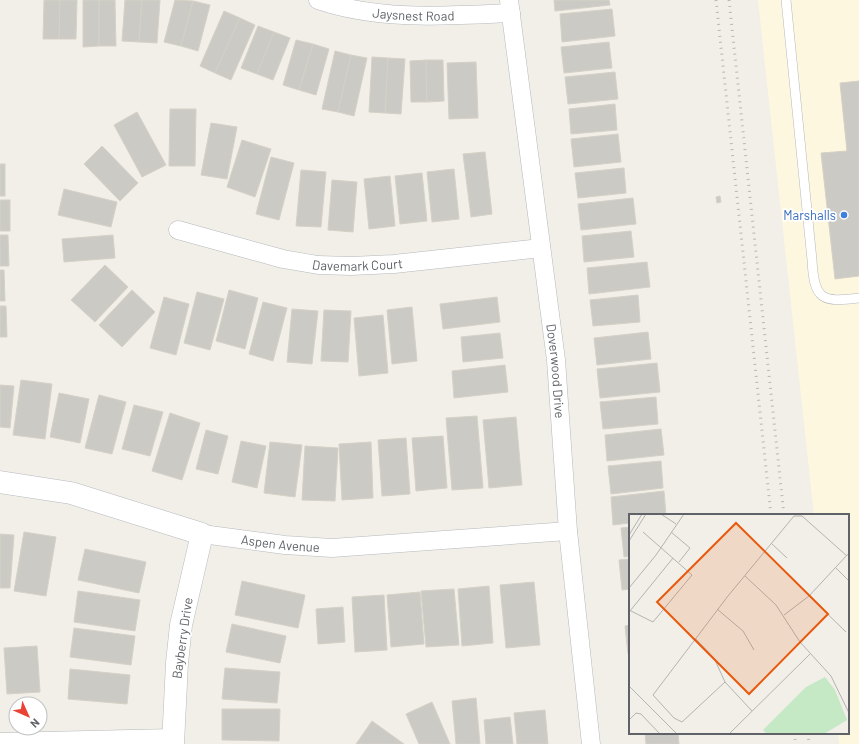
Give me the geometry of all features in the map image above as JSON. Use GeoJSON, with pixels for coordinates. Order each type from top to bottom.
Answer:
{"type":"FeatureCollection","features":[{"type":"Feature","properties":{"kind":"street","name":"Jaysnest Road"},"geometry":{"type":"LineString","coordinates":[[318,0],[333,5],[388,15],[475,15],[510,6]]}},
{"type":"Feature","properties":{"kind":"street","name":"Doverwood Drive"},"geometry":{"type":"LineString","coordinates":[[510,6],[556,360],[568,531],[591,744]]}},
{"type":"Feature","properties":{"kind":"street","name":"Davemark Court"},"geometry":{"type":"LineString","coordinates":[[178,230],[283,259],[318,265],[351,266],[394,264],[541,248]]}},
{"type":"Feature","properties":{"kind":"street","name":"Aspen Avenue"},"geometry":{"type":"LineString","coordinates":[[0,482],[71,493],[202,534],[285,545],[332,548],[568,531]]}},
{"type":"Feature","properties":{"kind":"street","name":"Bayberry Drive"},"geometry":{"type":"LineString","coordinates":[[173,741],[177,663],[181,625],[202,534]]}},
{"type":"Feature","properties":{"kind":"street"},"geometry":{"type":"LineString","coordinates":[[0,742],[173,741]]}},
{"type":"Feature","properties":{"kind":"lane"},"geometry":{"type":"LineString","coordinates":[[786,0],[813,280],[817,291],[824,297],[841,300],[859,298]]}},
{"type":"Feature","properties":{"kind":"shaded area"},"geometry":{"type":"Polygon","coordinates":[[[758,0],[859,0],[859,744],[839,744],[838,734],[849,734],[849,514],[814,514],[758,0]]]}},
{"type":"Feature","properties":{"kind":"building"},"geometry":{"type":"Polygon","coordinates":[[[44,0],[60,0],[59,39],[43,39],[44,0]]]}},
{"type":"Feature","properties":{"kind":"building"},"geometry":{"type":"Polygon","coordinates":[[[60,0],[77,0],[76,39],[59,39],[60,0]]]}},
{"type":"Feature","properties":{"kind":"building"},"geometry":{"type":"Polygon","coordinates":[[[83,0],[99,0],[99,46],[83,47],[83,0]]]}},
{"type":"Feature","properties":{"kind":"building"},"geometry":{"type":"Polygon","coordinates":[[[99,0],[115,0],[116,46],[99,46],[99,0]]]}},
{"type":"Feature","properties":{"kind":"building"},"geometry":{"type":"Polygon","coordinates":[[[125,0],[142,0],[139,42],[122,41],[125,0]]]}},
{"type":"Feature","properties":{"kind":"building"},"geometry":{"type":"Polygon","coordinates":[[[142,0],[160,0],[157,43],[139,42],[142,0]]]}},
{"type":"Feature","properties":{"kind":"building"},"geometry":{"type":"Polygon","coordinates":[[[175,0],[193,1],[181,46],[164,42],[175,0]]]}},
{"type":"Feature","properties":{"kind":"building"},"geometry":{"type":"Polygon","coordinates":[[[554,0],[609,0],[610,5],[555,11],[554,0]]]}},
{"type":"Feature","properties":{"kind":"building"},"geometry":{"type":"Polygon","coordinates":[[[193,1],[210,5],[198,51],[181,46],[193,1]]]}},
{"type":"Feature","properties":{"kind":"building"},"geometry":{"type":"Polygon","coordinates":[[[612,9],[615,36],[562,42],[560,14],[612,9]]]}},
{"type":"Feature","properties":{"kind":"building"},"geometry":{"type":"Polygon","coordinates":[[[224,11],[240,18],[215,73],[200,66],[224,11]]]}},
{"type":"Feature","properties":{"kind":"building"},"geometry":{"type":"Polygon","coordinates":[[[240,18],[255,25],[231,80],[215,73],[240,18]]]}},
{"type":"Feature","properties":{"kind":"building"},"geometry":{"type":"Polygon","coordinates":[[[258,26],[274,32],[257,74],[241,68],[258,26]]]}},
{"type":"Feature","properties":{"kind":"building"},"geometry":{"type":"Polygon","coordinates":[[[274,32],[290,38],[273,80],[257,74],[274,32]]]}},
{"type":"Feature","properties":{"kind":"building"},"geometry":{"type":"Polygon","coordinates":[[[296,40],[313,44],[299,90],[283,85],[296,40]]]}},
{"type":"Feature","properties":{"kind":"building"},"geometry":{"type":"Polygon","coordinates":[[[609,42],[612,68],[564,73],[561,47],[609,42]]]}},
{"type":"Feature","properties":{"kind":"building"},"geometry":{"type":"Polygon","coordinates":[[[313,44],[329,49],[316,95],[299,90],[313,44]]]}},
{"type":"Feature","properties":{"kind":"building"},"geometry":{"type":"Polygon","coordinates":[[[335,51],[351,55],[338,112],[322,109],[335,51]]]}},
{"type":"Feature","properties":{"kind":"building"},"geometry":{"type":"Polygon","coordinates":[[[351,55],[367,58],[354,116],[338,112],[351,55]]]}},
{"type":"Feature","properties":{"kind":"building"},"geometry":{"type":"Polygon","coordinates":[[[372,57],[388,58],[385,113],[369,112],[372,57]]]}},
{"type":"Feature","properties":{"kind":"building"},"geometry":{"type":"Polygon","coordinates":[[[388,58],[405,59],[401,114],[385,113],[388,58]]]}},
{"type":"Feature","properties":{"kind":"building"},"geometry":{"type":"Polygon","coordinates":[[[426,60],[427,102],[411,102],[410,61],[426,60]]]}},
{"type":"Feature","properties":{"kind":"building"},"geometry":{"type":"Polygon","coordinates":[[[426,60],[443,60],[444,101],[427,102],[426,60]]]}},
{"type":"Feature","properties":{"kind":"building"},"geometry":{"type":"Polygon","coordinates":[[[476,62],[478,118],[449,119],[447,63],[476,62]]]}},
{"type":"Feature","properties":{"kind":"building"},"geometry":{"type":"Polygon","coordinates":[[[615,72],[618,99],[568,104],[565,77],[615,72]]]}},
{"type":"Feature","properties":{"kind":"building","name":"Marshalls"},"geometry":{"type":"Polygon","coordinates":[[[859,81],[859,276],[835,279],[821,153],[847,151],[840,83],[859,81]]]}},
{"type":"Feature","properties":{"kind":"building"},"geometry":{"type":"Polygon","coordinates":[[[615,104],[617,130],[571,134],[569,109],[615,104]]]}},
{"type":"Feature","properties":{"kind":"building"},"geometry":{"type":"Polygon","coordinates":[[[170,109],[196,109],[195,166],[169,166],[170,109]]]}},
{"type":"Feature","properties":{"kind":"building"},"geometry":{"type":"Polygon","coordinates":[[[137,112],[166,165],[142,177],[114,125],[137,112]]]}},
{"type":"Feature","properties":{"kind":"building"},"geometry":{"type":"Polygon","coordinates":[[[211,123],[237,127],[227,179],[201,175],[211,123]]]}},
{"type":"Feature","properties":{"kind":"building"},"geometry":{"type":"Polygon","coordinates":[[[618,134],[621,162],[574,167],[571,139],[618,134]]]}},
{"type":"Feature","properties":{"kind":"building"},"geometry":{"type":"Polygon","coordinates":[[[242,140],[271,149],[255,197],[227,187],[242,140]]]}},
{"type":"Feature","properties":{"kind":"building"},"geometry":{"type":"Polygon","coordinates":[[[102,146],[138,183],[120,201],[84,164],[102,146]]]}},
{"type":"Feature","properties":{"kind":"building"},"geometry":{"type":"Polygon","coordinates":[[[485,152],[492,214],[471,217],[463,154],[485,152]]]}},
{"type":"Feature","properties":{"kind":"building"},"geometry":{"type":"Polygon","coordinates":[[[271,157],[294,163],[279,220],[256,214],[271,157]]]}},
{"type":"Feature","properties":{"kind":"building"},"geometry":{"type":"Polygon","coordinates":[[[0,164],[5,164],[5,196],[0,196],[0,164]]]}},
{"type":"Feature","properties":{"kind":"building"},"geometry":{"type":"Polygon","coordinates":[[[624,168],[626,193],[578,198],[575,173],[624,168]]]}},
{"type":"Feature","properties":{"kind":"building"},"geometry":{"type":"Polygon","coordinates":[[[454,169],[459,219],[432,222],[427,172],[454,169]]]}},
{"type":"Feature","properties":{"kind":"building"},"geometry":{"type":"Polygon","coordinates":[[[301,170],[326,172],[321,227],[296,226],[301,170]]]}},
{"type":"Feature","properties":{"kind":"building"},"geometry":{"type":"Polygon","coordinates":[[[422,173],[427,221],[400,224],[395,176],[422,173]]]}},
{"type":"Feature","properties":{"kind":"building"},"geometry":{"type":"Polygon","coordinates":[[[390,176],[395,226],[369,229],[364,179],[390,176]]]}},
{"type":"Feature","properties":{"kind":"building"},"geometry":{"type":"Polygon","coordinates":[[[332,180],[357,182],[353,232],[328,230],[332,180]]]}},
{"type":"Feature","properties":{"kind":"building"},"geometry":{"type":"Polygon","coordinates":[[[64,189],[117,202],[111,227],[58,215],[64,189]]]}},
{"type":"Feature","properties":{"kind":"building"},"geometry":{"type":"Polygon","coordinates":[[[720,196],[721,202],[717,203],[716,197],[720,196]]]}},
{"type":"Feature","properties":{"kind":"building"},"geometry":{"type":"Polygon","coordinates":[[[633,198],[636,224],[581,230],[578,204],[633,198]]]}},
{"type":"Feature","properties":{"kind":"building"},"geometry":{"type":"Polygon","coordinates":[[[0,200],[10,200],[10,231],[0,231],[0,200]]]}},
{"type":"Feature","properties":{"kind":"building"},"geometry":{"type":"Polygon","coordinates":[[[631,231],[634,257],[584,262],[582,236],[631,231]]]}},
{"type":"Feature","properties":{"kind":"building"},"geometry":{"type":"Polygon","coordinates":[[[0,235],[8,235],[9,266],[0,266],[0,235]]]}},
{"type":"Feature","properties":{"kind":"building"},"geometry":{"type":"Polygon","coordinates":[[[113,235],[115,258],[64,262],[62,239],[113,235]]]}},
{"type":"Feature","properties":{"kind":"building"},"geometry":{"type":"Polygon","coordinates":[[[647,262],[650,287],[589,294],[587,268],[647,262]]]}},
{"type":"Feature","properties":{"kind":"building"},"geometry":{"type":"Polygon","coordinates":[[[105,265],[128,287],[95,322],[71,300],[105,265]]]}},
{"type":"Feature","properties":{"kind":"building"},"geometry":{"type":"Polygon","coordinates":[[[0,270],[4,270],[5,301],[0,301],[0,270]]]}},
{"type":"Feature","properties":{"kind":"building"},"geometry":{"type":"Polygon","coordinates":[[[132,290],[155,312],[122,347],[99,325],[132,290]]]}},
{"type":"Feature","properties":{"kind":"building"},"geometry":{"type":"Polygon","coordinates":[[[229,290],[258,298],[245,349],[216,341],[229,290]]]}},
{"type":"Feature","properties":{"kind":"building"},"geometry":{"type":"Polygon","coordinates":[[[197,292],[224,299],[210,350],[184,343],[197,292]]]}},
{"type":"Feature","properties":{"kind":"building"},"geometry":{"type":"Polygon","coordinates":[[[638,295],[640,322],[593,326],[590,300],[638,295]]]}},
{"type":"Feature","properties":{"kind":"building"},"geometry":{"type":"Polygon","coordinates":[[[164,297],[189,304],[176,355],[150,348],[164,297]]]}},
{"type":"Feature","properties":{"kind":"building"},"geometry":{"type":"Polygon","coordinates":[[[497,297],[500,322],[443,329],[440,304],[497,297]]]}},
{"type":"Feature","properties":{"kind":"building"},"geometry":{"type":"Polygon","coordinates":[[[263,302],[287,308],[273,361],[249,354],[263,302]]]}},
{"type":"Feature","properties":{"kind":"building"},"geometry":{"type":"Polygon","coordinates":[[[0,306],[6,306],[7,337],[0,337],[0,306]]]}},
{"type":"Feature","properties":{"kind":"building"},"geometry":{"type":"Polygon","coordinates":[[[412,307],[417,361],[392,364],[387,310],[412,307]]]}},
{"type":"Feature","properties":{"kind":"building"},"geometry":{"type":"Polygon","coordinates":[[[292,309],[318,311],[312,364],[287,362],[292,309]]]}},
{"type":"Feature","properties":{"kind":"building"},"geometry":{"type":"Polygon","coordinates":[[[324,310],[351,311],[348,362],[321,361],[324,310]]]}},
{"type":"Feature","properties":{"kind":"building"},"geometry":{"type":"Polygon","coordinates":[[[383,315],[388,373],[359,376],[354,318],[383,315]]]}},
{"type":"Feature","properties":{"kind":"building"},"geometry":{"type":"Polygon","coordinates":[[[648,332],[651,359],[597,365],[594,338],[648,332]]]}},
{"type":"Feature","properties":{"kind":"building"},"geometry":{"type":"Polygon","coordinates":[[[500,333],[503,358],[463,362],[461,337],[500,333]]]}},
{"type":"Feature","properties":{"kind":"building"},"geometry":{"type":"Polygon","coordinates":[[[657,363],[660,392],[600,398],[597,369],[657,363]]]}},
{"type":"Feature","properties":{"kind":"building"},"geometry":{"type":"Polygon","coordinates":[[[505,365],[508,392],[454,398],[452,371],[505,365]]]}},
{"type":"Feature","properties":{"kind":"building"},"geometry":{"type":"Polygon","coordinates":[[[21,380],[52,384],[45,439],[13,435],[21,380]]]}},
{"type":"Feature","properties":{"kind":"building"},"geometry":{"type":"Polygon","coordinates":[[[0,385],[14,386],[10,428],[0,427],[0,385]]]}},
{"type":"Feature","properties":{"kind":"building"},"geometry":{"type":"Polygon","coordinates":[[[59,393],[89,399],[80,443],[50,437],[59,393]]]}},
{"type":"Feature","properties":{"kind":"building"},"geometry":{"type":"Polygon","coordinates":[[[99,395],[126,402],[112,454],[85,448],[99,395]]]}},
{"type":"Feature","properties":{"kind":"building"},"geometry":{"type":"Polygon","coordinates":[[[656,397],[658,424],[603,429],[600,402],[656,397]]]}},
{"type":"Feature","properties":{"kind":"building"},"geometry":{"type":"Polygon","coordinates":[[[134,405],[163,412],[150,456],[122,449],[134,405]]]}},
{"type":"Feature","properties":{"kind":"building"},"geometry":{"type":"Polygon","coordinates":[[[170,413],[200,423],[182,480],[152,471],[170,413]]]}},
{"type":"Feature","properties":{"kind":"building"},"geometry":{"type":"Polygon","coordinates":[[[477,416],[483,488],[452,490],[446,418],[477,416]]]}},
{"type":"Feature","properties":{"kind":"building"},"geometry":{"type":"Polygon","coordinates":[[[516,417],[522,485],[489,488],[483,420],[516,417]]]}},
{"type":"Feature","properties":{"kind":"building"},"geometry":{"type":"Polygon","coordinates":[[[661,429],[664,455],[607,461],[605,435],[661,429]]]}},
{"type":"Feature","properties":{"kind":"building"},"geometry":{"type":"Polygon","coordinates":[[[206,430],[228,436],[218,474],[196,469],[206,430]]]}},
{"type":"Feature","properties":{"kind":"building"},"geometry":{"type":"Polygon","coordinates":[[[443,436],[447,488],[416,491],[412,438],[443,436]]]}},
{"type":"Feature","properties":{"kind":"building"},"geometry":{"type":"Polygon","coordinates":[[[406,438],[410,494],[382,496],[378,440],[406,438]]]}},
{"type":"Feature","properties":{"kind":"building"},"geometry":{"type":"Polygon","coordinates":[[[241,441],[266,446],[257,488],[232,482],[241,441]]]}},
{"type":"Feature","properties":{"kind":"building"},"geometry":{"type":"Polygon","coordinates":[[[270,442],[302,445],[295,497],[264,493],[270,442]]]}},
{"type":"Feature","properties":{"kind":"building"},"geometry":{"type":"Polygon","coordinates":[[[371,442],[373,498],[342,500],[339,444],[371,442]]]}},
{"type":"Feature","properties":{"kind":"building"},"geometry":{"type":"Polygon","coordinates":[[[305,446],[338,448],[335,501],[302,500],[305,446]]]}},
{"type":"Feature","properties":{"kind":"building"},"geometry":{"type":"Polygon","coordinates":[[[661,461],[663,488],[611,494],[608,466],[661,461]]]}},
{"type":"Feature","properties":{"kind":"building"},"geometry":{"type":"Polygon","coordinates":[[[664,491],[666,514],[629,514],[629,523],[613,525],[611,497],[664,491]]]}},
{"type":"Feature","properties":{"kind":"building"},"geometry":{"type":"Polygon","coordinates":[[[629,527],[629,556],[624,557],[621,528],[629,527]]]}},
{"type":"Feature","properties":{"kind":"building"},"geometry":{"type":"Polygon","coordinates":[[[24,532],[56,537],[46,596],[14,591],[24,532]]]}},
{"type":"Feature","properties":{"kind":"building"},"geometry":{"type":"Polygon","coordinates":[[[0,534],[14,535],[10,588],[0,588],[0,534]]]}},
{"type":"Feature","properties":{"kind":"building"},"geometry":{"type":"Polygon","coordinates":[[[85,549],[146,562],[139,593],[78,580],[85,549]]]}},
{"type":"Feature","properties":{"kind":"building"},"geometry":{"type":"Polygon","coordinates":[[[629,559],[629,589],[622,590],[619,560],[629,559]]]}},
{"type":"Feature","properties":{"kind":"building"},"geometry":{"type":"Polygon","coordinates":[[[242,581],[305,595],[298,628],[235,615],[242,581]]]}},
{"type":"Feature","properties":{"kind":"building"},"geometry":{"type":"Polygon","coordinates":[[[534,582],[540,645],[506,648],[500,585],[534,582]]]}},
{"type":"Feature","properties":{"kind":"building"},"geometry":{"type":"Polygon","coordinates":[[[489,586],[493,643],[462,646],[458,589],[489,586]]]}},
{"type":"Feature","properties":{"kind":"building"},"geometry":{"type":"Polygon","coordinates":[[[454,589],[459,645],[426,647],[421,591],[454,589]]]}},
{"type":"Feature","properties":{"kind":"building"},"geometry":{"type":"Polygon","coordinates":[[[78,591],[140,600],[135,631],[74,622],[78,591]]]}},
{"type":"Feature","properties":{"kind":"building"},"geometry":{"type":"Polygon","coordinates":[[[420,592],[424,644],[391,647],[387,595],[420,592]]]}},
{"type":"Feature","properties":{"kind":"building"},"geometry":{"type":"Polygon","coordinates":[[[384,595],[387,650],[355,652],[352,597],[384,595]]]}},
{"type":"Feature","properties":{"kind":"building"},"geometry":{"type":"Polygon","coordinates":[[[343,607],[345,642],[318,644],[316,609],[343,607]]]}},
{"type":"Feature","properties":{"kind":"building"},"geometry":{"type":"Polygon","coordinates":[[[232,624],[286,636],[280,663],[226,652],[232,624]]]}},
{"type":"Feature","properties":{"kind":"building"},"geometry":{"type":"Polygon","coordinates":[[[629,625],[628,654],[625,626],[629,625]]]}},
{"type":"Feature","properties":{"kind":"building"},"geometry":{"type":"Polygon","coordinates":[[[74,628],[135,636],[131,665],[70,657],[74,628]]]}},
{"type":"Feature","properties":{"kind":"building"},"geometry":{"type":"Polygon","coordinates":[[[37,646],[40,692],[7,694],[4,648],[37,646]]]}},
{"type":"Feature","properties":{"kind":"building"},"geometry":{"type":"Polygon","coordinates":[[[225,668],[280,672],[277,703],[222,699],[225,668]]]}},
{"type":"Feature","properties":{"kind":"building"},"geometry":{"type":"Polygon","coordinates":[[[70,669],[130,675],[127,704],[68,699],[70,669]]]}},
{"type":"Feature","properties":{"kind":"building"},"geometry":{"type":"Polygon","coordinates":[[[476,698],[480,744],[456,744],[452,701],[476,698]]]}},
{"type":"Feature","properties":{"kind":"building"},"geometry":{"type":"Polygon","coordinates":[[[432,702],[450,744],[419,744],[406,714],[432,702]]]}},
{"type":"Feature","properties":{"kind":"building"},"geometry":{"type":"Polygon","coordinates":[[[222,709],[280,709],[279,741],[222,740],[222,709]]]}},
{"type":"Feature","properties":{"kind":"building"},"geometry":{"type":"Polygon","coordinates":[[[545,710],[548,744],[517,744],[514,713],[545,710]]]}},
{"type":"Feature","properties":{"kind":"building"},"geometry":{"type":"Polygon","coordinates":[[[510,717],[513,744],[486,744],[484,720],[510,717]]]}},
{"type":"Feature","properties":{"kind":"building"},"geometry":{"type":"Polygon","coordinates":[[[372,721],[404,744],[356,744],[372,721]]]}},
{"type":"Feature","properties":{"kind":"building"},"geometry":{"type":"Polygon","coordinates":[[[645,734],[678,734],[679,744],[646,744],[645,734]]]}},
{"type":"Feature","properties":{"kind":"railway"},"geometry":{"type":"LineString","coordinates":[[716,0],[771,514]]}},
{"type":"Feature","properties":{"kind":"railway"},"geometry":{"type":"LineString","coordinates":[[729,0],[784,514]]}},
{"type":"Feature","properties":{"kind":"railway"},"geometry":{"type":"LineString","coordinates":[[794,734],[796,744]]}},
{"type":"Feature","properties":{"kind":"railway"},"geometry":{"type":"LineString","coordinates":[[808,734],[809,744]]}},
{"type":"Feature","properties":{"kind":"place","name":"Marshalls"},"geometry":{"type":"Point","coordinates":[844,215]}}]}
